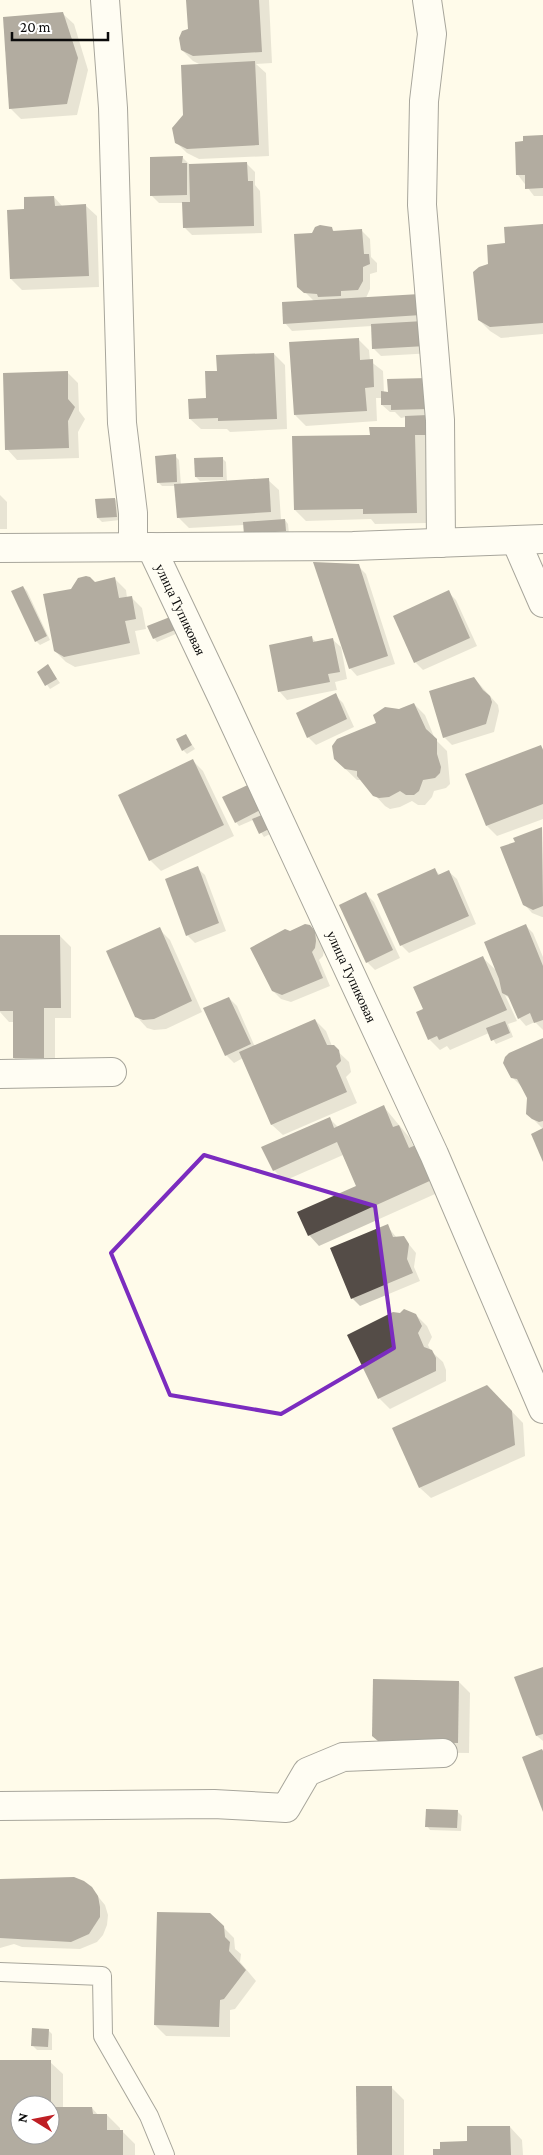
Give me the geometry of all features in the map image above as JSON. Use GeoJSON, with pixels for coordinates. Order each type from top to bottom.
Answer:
{"type":"FeatureCollection","features":[{"type":"Feature","properties":{"kind":"street"},"geometry":{"type":"LineString","coordinates":[[105,0],[113,108],[122,422],[133,513],[142,547]]}},
{"type":"Feature","properties":{"kind":"street"},"geometry":{"type":"LineString","coordinates":[[427,0],[432,34],[424,100],[422,205],[440,420],[441,544]]}},
{"type":"Feature","properties":{"kind":"street"},"geometry":{"type":"LineString","coordinates":[[0,548],[441,544],[543,539]]}},
{"type":"Feature","properties":{"kind":"street"},"geometry":{"type":"LineString","coordinates":[[516,541],[543,603]]}},
{"type":"Feature","properties":{"kind":"street","name":"улица Тупиковая"},"geometry":{"type":"LineString","coordinates":[[142,547],[223,699],[434,1154],[543,1409]]}},
{"type":"Feature","properties":{"kind":"street"},"geometry":{"type":"LineString","coordinates":[[0,1074],[112,1072]]}},
{"type":"Feature","properties":{"kind":"street"},"geometry":{"type":"LineString","coordinates":[[0,1806],[214,1804],[286,1808],[307,1772],[343,1757],[443,1753]]}},
{"type":"Feature","properties":{"kind":"lane"},"geometry":{"type":"LineString","coordinates":[[0,1972],[102,1976],[103,2036],[149,2116],[165,2155]]}},
{"type":"Feature","properties":{"kind":"highlighted area"},"geometry":{"type":"Polygon","coordinates":[[[204,1155],[375,1206],[394,1348],[281,1414],[170,1395],[111,1253],[204,1155]]]}},
{"type":"Feature","properties":{"kind":"building"},"geometry":{"type":"Polygon","coordinates":[[[186,0],[259,0],[262,52],[193,56],[181,50],[179,38],[182,31],[188,29],[186,0]]]}},
{"type":"Feature","properties":{"kind":"building"},"geometry":{"type":"Polygon","coordinates":[[[63,12],[78,58],[67,104],[9,109],[3,17],[63,12]]]}},
{"type":"Feature","properties":{"kind":"building"},"geometry":{"type":"Polygon","coordinates":[[[255,61],[259,145],[187,149],[175,143],[172,128],[183,115],[181,65],[255,61]]]}},
{"type":"Feature","properties":{"kind":"building"},"geometry":{"type":"Polygon","coordinates":[[[543,135],[543,188],[525,189],[525,175],[516,175],[515,142],[523,141],[523,136],[543,135]]]}},
{"type":"Feature","properties":{"kind":"building"},"geometry":{"type":"Polygon","coordinates":[[[183,156],[182,163],[187,163],[187,195],[150,196],[150,157],[183,156]]]}},
{"type":"Feature","properties":{"kind":"building"},"geometry":{"type":"Polygon","coordinates":[[[247,162],[248,181],[253,181],[254,226],[183,228],[182,202],[190,202],[189,164],[247,162]]]}},
{"type":"Feature","properties":{"kind":"building"},"geometry":{"type":"Polygon","coordinates":[[[54,196],[55,206],[86,204],[89,276],[10,279],[7,210],[24,209],[24,197],[54,196]]]}},
{"type":"Feature","properties":{"kind":"building"},"geometry":{"type":"Polygon","coordinates":[[[543,224],[543,323],[490,327],[478,320],[473,272],[479,267],[488,264],[487,245],[505,243],[504,227],[543,224]]]}},
{"type":"Feature","properties":{"kind":"building"},"geometry":{"type":"Polygon","coordinates":[[[320,225],[332,227],[333,231],[362,229],[364,254],[369,254],[370,264],[363,267],[363,281],[358,290],[341,291],[341,296],[318,297],[317,294],[304,293],[297,287],[294,234],[312,233],[315,227],[320,225]]]}},
{"type":"Feature","properties":{"kind":"building"},"geometry":{"type":"Polygon","coordinates":[[[420,294],[421,315],[283,324],[282,302],[420,294]]]}},
{"type":"Feature","properties":{"kind":"building"},"geometry":{"type":"Polygon","coordinates":[[[424,321],[426,346],[372,349],[371,324],[424,321]]]}},
{"type":"Feature","properties":{"kind":"building"},"geometry":{"type":"Polygon","coordinates":[[[359,338],[360,360],[373,359],[374,387],[365,388],[367,411],[294,415],[289,342],[359,338]]]}},
{"type":"Feature","properties":{"kind":"building"},"geometry":{"type":"Polygon","coordinates":[[[274,353],[277,419],[218,421],[218,418],[189,419],[188,399],[206,398],[205,371],[217,371],[216,355],[274,353]]]}},
{"type":"Feature","properties":{"kind":"building"},"geometry":{"type":"Polygon","coordinates":[[[68,371],[68,399],[75,407],[68,421],[69,448],[5,450],[3,373],[68,371]]]}},
{"type":"Feature","properties":{"kind":"building"},"geometry":{"type":"Polygon","coordinates":[[[428,378],[429,409],[391,410],[391,405],[381,405],[381,391],[388,392],[387,379],[428,378]]]}},
{"type":"Feature","properties":{"kind":"building"},"geometry":{"type":"Polygon","coordinates":[[[428,415],[428,435],[415,435],[417,513],[363,514],[363,509],[294,510],[292,436],[370,435],[369,427],[405,427],[405,416],[428,415]]]}},
{"type":"Feature","properties":{"kind":"building"},"geometry":{"type":"Polygon","coordinates":[[[176,454],[177,482],[157,483],[155,456],[176,454]]]}},
{"type":"Feature","properties":{"kind":"building"},"geometry":{"type":"Polygon","coordinates":[[[223,457],[223,477],[195,477],[194,458],[223,457]]]}},
{"type":"Feature","properties":{"kind":"building"},"geometry":{"type":"Polygon","coordinates":[[[269,478],[271,512],[177,518],[174,484],[269,478]]]}},
{"type":"Feature","properties":{"kind":"building"},"geometry":{"type":"Polygon","coordinates":[[[115,498],[117,517],[97,518],[95,499],[115,498]]]}},
{"type":"Feature","properties":{"kind":"building"},"geometry":{"type":"Polygon","coordinates":[[[285,519],[286,531],[244,535],[243,522],[285,519]]]}},
{"type":"Feature","properties":{"kind":"building"},"geometry":{"type":"Polygon","coordinates":[[[313,562],[359,564],[388,656],[349,669],[313,562]]]}},
{"type":"Feature","properties":{"kind":"building"},"geometry":{"type":"Polygon","coordinates":[[[86,576],[95,582],[115,577],[119,598],[132,596],[136,619],[125,621],[130,643],[64,657],[54,651],[43,594],[71,589],[78,578],[86,576]]]}},
{"type":"Feature","properties":{"kind":"building"},"geometry":{"type":"Polygon","coordinates":[[[23,586],[47,636],[35,642],[11,591],[23,586]]]}},
{"type":"Feature","properties":{"kind":"building"},"geometry":{"type":"Polygon","coordinates":[[[449,590],[470,638],[414,663],[393,616],[449,590]]]}},
{"type":"Feature","properties":{"kind":"building"},"geometry":{"type":"Polygon","coordinates":[[[170,617],[175,630],[153,639],[147,626],[170,617]]]}},
{"type":"Feature","properties":{"kind":"building"},"geometry":{"type":"Polygon","coordinates":[[[312,636],[313,642],[333,638],[340,672],[328,674],[330,682],[278,692],[269,645],[312,636]]]}},
{"type":"Feature","properties":{"kind":"building"},"geometry":{"type":"Polygon","coordinates":[[[48,664],[57,679],[45,686],[37,672],[48,664]]]}},
{"type":"Feature","properties":{"kind":"building"},"geometry":{"type":"Polygon","coordinates":[[[474,677],[490,696],[492,702],[486,724],[443,738],[429,691],[474,677]]]}},
{"type":"Feature","properties":{"kind":"building"},"geometry":{"type":"Polygon","coordinates":[[[336,693],[347,719],[307,738],[296,713],[336,693]]]}},
{"type":"Feature","properties":{"kind":"building"},"geometry":{"type":"Polygon","coordinates":[[[414,703],[426,729],[437,739],[437,754],[441,767],[440,773],[435,778],[423,780],[419,791],[414,795],[406,795],[400,791],[389,797],[379,798],[373,796],[357,776],[357,771],[345,769],[334,759],[332,746],[337,739],[376,723],[373,715],[385,707],[399,709],[414,703]]]}},
{"type":"Feature","properties":{"kind":"building"},"geometry":{"type":"Polygon","coordinates":[[[186,734],[192,745],[182,751],[176,739],[186,734]]]}},
{"type":"Feature","properties":{"kind":"building"},"geometry":{"type":"Polygon","coordinates":[[[541,745],[543,750],[543,804],[486,826],[465,774],[541,745]]]}},
{"type":"Feature","properties":{"kind":"building"},"geometry":{"type":"Polygon","coordinates":[[[193,759],[224,825],[149,861],[118,795],[193,759]]]}},
{"type":"Feature","properties":{"kind":"building"},"geometry":{"type":"Polygon","coordinates":[[[252,783],[264,808],[235,823],[222,797],[252,783]]]}},
{"type":"Feature","properties":{"kind":"building"},"geometry":{"type":"Polygon","coordinates":[[[264,814],[271,828],[259,834],[252,819],[264,814]]]}},
{"type":"Feature","properties":{"kind":"building"},"geometry":{"type":"Polygon","coordinates":[[[542,827],[543,906],[533,910],[523,905],[500,847],[515,842],[513,838],[542,827]]]}},
{"type":"Feature","properties":{"kind":"building"},"geometry":{"type":"Polygon","coordinates":[[[198,866],[219,923],[186,936],[165,879],[198,866]]]}},
{"type":"Feature","properties":{"kind":"building"},"geometry":{"type":"Polygon","coordinates":[[[435,868],[438,875],[449,870],[469,916],[400,946],[377,894],[435,868]]]}},
{"type":"Feature","properties":{"kind":"building"},"geometry":{"type":"Polygon","coordinates":[[[366,892],[393,950],[366,963],[339,905],[366,892]]]}},
{"type":"Feature","properties":{"kind":"building"},"geometry":{"type":"Polygon","coordinates":[[[305,924],[310,925],[315,931],[315,948],[312,952],[323,978],[282,995],[272,991],[250,948],[285,929],[290,931],[305,924]]]}},
{"type":"Feature","properties":{"kind":"building"},"geometry":{"type":"Polygon","coordinates":[[[526,924],[543,966],[543,1020],[534,1023],[530,1013],[518,1019],[508,996],[502,993],[499,979],[484,942],[526,924]]]}},
{"type":"Feature","properties":{"kind":"building"},"geometry":{"type":"Polygon","coordinates":[[[160,927],[192,1001],[154,1019],[143,1020],[135,1017],[106,951],[160,927]]]}},
{"type":"Feature","properties":{"kind":"building"},"geometry":{"type":"Polygon","coordinates":[[[0,935],[60,935],[61,1008],[44,1008],[44,1058],[13,1058],[13,1011],[0,1011],[0,935]]]}},
{"type":"Feature","properties":{"kind":"building"},"geometry":{"type":"Polygon","coordinates":[[[483,956],[507,1010],[439,1040],[437,1036],[428,1040],[416,1012],[423,1009],[413,987],[483,956]]]}},
{"type":"Feature","properties":{"kind":"building"},"geometry":{"type":"Polygon","coordinates":[[[229,997],[251,1044],[225,1056],[203,1008],[229,997]]]}},
{"type":"Feature","properties":{"kind":"building"},"geometry":{"type":"Polygon","coordinates":[[[315,1019],[327,1045],[334,1045],[339,1050],[341,1061],[336,1066],[347,1092],[271,1125],[239,1052],[315,1019]]]}},
{"type":"Feature","properties":{"kind":"building"},"geometry":{"type":"Polygon","coordinates":[[[505,1021],[510,1033],[491,1041],[486,1028],[505,1021]]]}},
{"type":"Feature","properties":{"kind":"building"},"geometry":{"type":"Polygon","coordinates":[[[543,1038],[543,1121],[539,1122],[526,1114],[527,1098],[517,1079],[511,1078],[503,1063],[509,1053],[543,1038]]]}},
{"type":"Feature","properties":{"kind":"building"},"geometry":{"type":"Polygon","coordinates":[[[384,1105],[393,1127],[399,1125],[409,1148],[418,1144],[434,1179],[308,1236],[297,1212],[356,1186],[337,1142],[273,1171],[261,1147],[330,1117],[334,1128],[384,1105]]]}},
{"type":"Feature","properties":{"kind":"building"},"geometry":{"type":"Polygon","coordinates":[[[543,1128],[543,1162],[531,1134],[543,1128]]]}},
{"type":"Feature","properties":{"kind":"building"},"geometry":{"type":"Polygon","coordinates":[[[388,1224],[393,1237],[404,1236],[409,1244],[407,1259],[413,1273],[351,1299],[330,1248],[388,1224]]]}},
{"type":"Feature","properties":{"kind":"building"},"geometry":{"type":"Polygon","coordinates":[[[404,1309],[416,1314],[422,1326],[418,1333],[424,1347],[432,1350],[436,1358],[436,1371],[378,1399],[347,1335],[393,1312],[400,1313],[404,1309]]]}},
{"type":"Feature","properties":{"kind":"building"},"geometry":{"type":"Polygon","coordinates":[[[487,1385],[512,1411],[515,1445],[419,1488],[392,1428],[487,1385]]]}},
{"type":"Feature","properties":{"kind":"building"},"geometry":{"type":"Polygon","coordinates":[[[543,1667],[543,1734],[536,1736],[514,1677],[543,1667]]]}},
{"type":"Feature","properties":{"kind":"building"},"geometry":{"type":"Polygon","coordinates":[[[373,1679],[459,1681],[458,1743],[378,1741],[372,1736],[373,1679]]]}},
{"type":"Feature","properties":{"kind":"building"},"geometry":{"type":"Polygon","coordinates":[[[542,1749],[543,1751],[543,1812],[522,1757],[542,1749]]]}},
{"type":"Feature","properties":{"kind":"building"},"geometry":{"type":"Polygon","coordinates":[[[426,1809],[458,1810],[457,1828],[425,1827],[426,1809]]]}},
{"type":"Feature","properties":{"kind":"building"},"geometry":{"type":"Polygon","coordinates":[[[74,1877],[92,1887],[98,1896],[100,1917],[89,1934],[71,1942],[0,1938],[0,1879],[74,1877]]]}},
{"type":"Feature","properties":{"kind":"building"},"geometry":{"type":"Polygon","coordinates":[[[157,1912],[210,1913],[224,1926],[225,1937],[230,1942],[229,1951],[246,1970],[224,1999],[220,2000],[219,2027],[154,2025],[157,1912]]]}},
{"type":"Feature","properties":{"kind":"building"},"geometry":{"type":"Polygon","coordinates":[[[32,2028],[49,2029],[48,2047],[31,2046],[32,2028]]]}},
{"type":"Feature","properties":{"kind":"building"},"geometry":{"type":"Polygon","coordinates":[[[0,2060],[51,2060],[51,2095],[10,2095],[10,2145],[60,2145],[60,2107],[92,2107],[93,2114],[107,2114],[107,2130],[123,2130],[123,2155],[0,2155],[0,2060]]]}},
{"type":"Feature","properties":{"kind":"building"},"geometry":{"type":"Polygon","coordinates":[[[356,2086],[392,2086],[392,2155],[357,2155],[356,2086]]]}},
{"type":"Feature","properties":{"kind":"building"},"geometry":{"type":"Polygon","coordinates":[[[467,2126],[510,2126],[511,2155],[433,2155],[433,2149],[440,2149],[440,2142],[467,2141],[467,2126]]]}}]}
